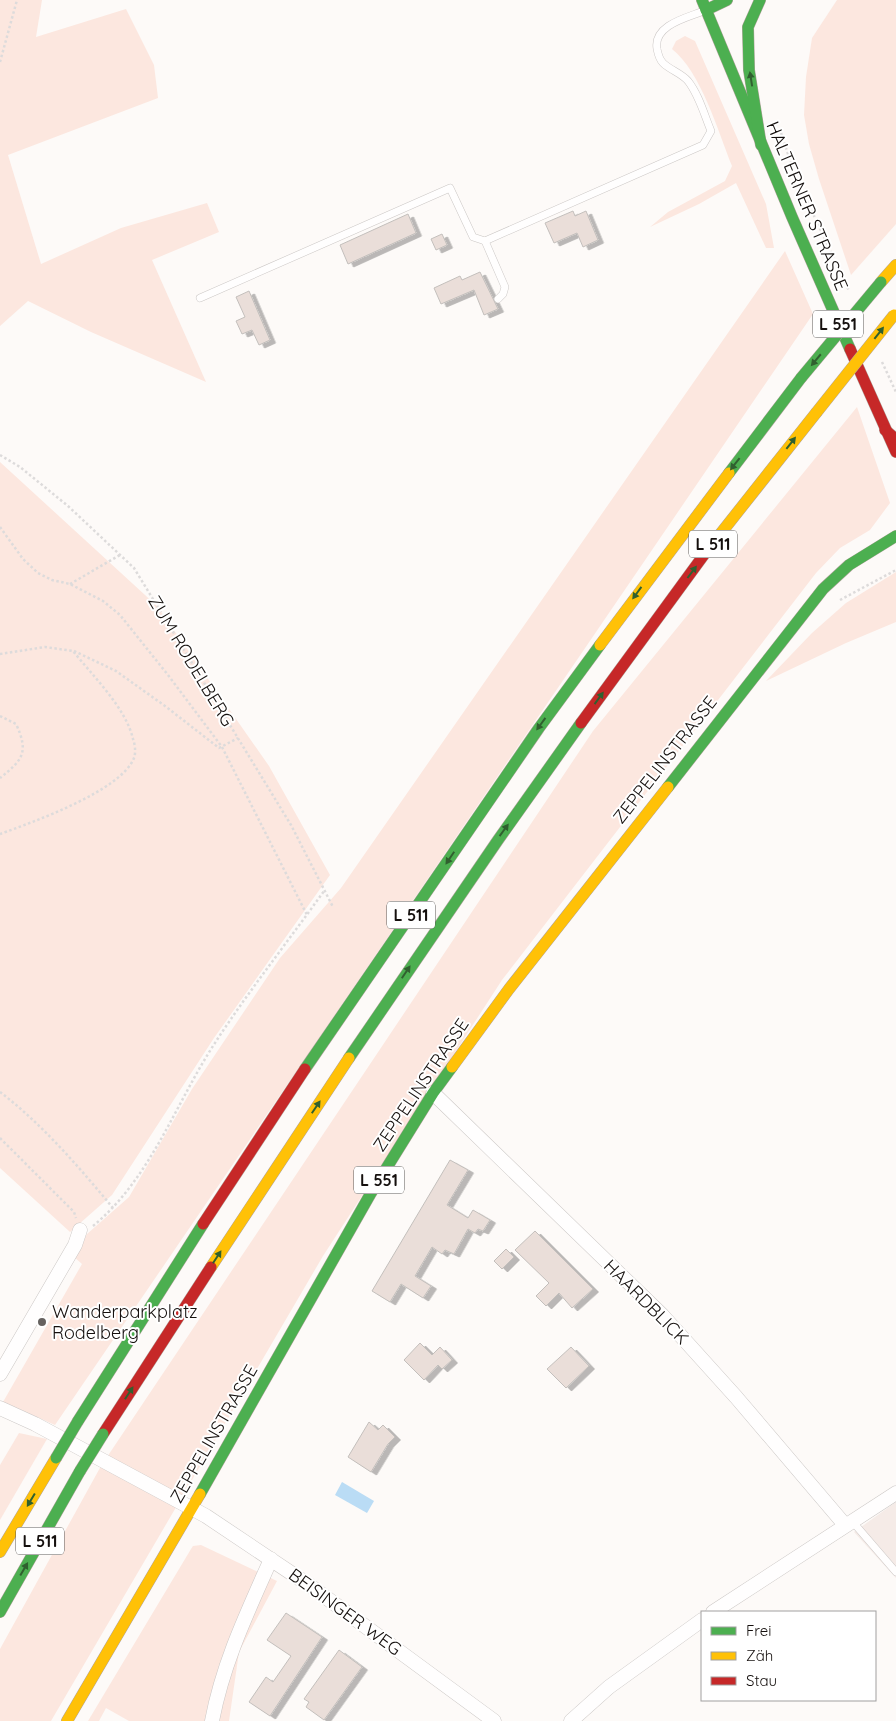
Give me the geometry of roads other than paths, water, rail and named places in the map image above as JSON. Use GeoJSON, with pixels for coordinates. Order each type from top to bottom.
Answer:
{"type":"FeatureCollection","features":[{"type":"Feature","properties":{"kind":"main road"},"geometry":{"type":"LineString","coordinates":[[704,5],[727,0]]}},
{"type":"Feature","properties":{"kind":"main road"},"geometry":{"type":"LineString","coordinates":[[760,0],[748,27],[749,70],[761,145]]}},
{"type":"Feature","properties":{"kind":"main road","name":"HALTERNER STRASSE"},"geometry":{"type":"LineString","coordinates":[[704,5],[761,145],[896,452]]}},
{"type":"Feature","properties":{"kind":"main road","name":"L 511"},"geometry":{"type":"LineString","coordinates":[[0,1552],[78,1421],[256,1140],[539,728],[664,557],[801,378],[896,265]]}},
{"type":"Feature","properties":{"kind":"main road","name":"L 511"},"geometry":{"type":"LineString","coordinates":[[0,1612],[102,1434],[288,1148],[455,898],[687,579],[807,423],[818,416],[895,313]]}},
{"type":"Feature","properties":{"kind":"main road"},"geometry":{"type":"LineString","coordinates":[[818,416],[896,329]]}},
{"type":"Feature","properties":{"kind":"main road"},"geometry":{"type":"LineString","coordinates":[[885,430],[896,439]]}},
{"type":"Feature","properties":{"kind":"main road","name":"ZEPPELINSTRASSE"},"geometry":{"type":"LineString","coordinates":[[67,1721],[192,1508],[371,1193],[433,1093],[509,989],[823,589],[850,565],[881,543],[896,536]]}},
{"type":"Feature","properties":{"kind":"street","name":"HAARDBLICK"},"geometry":{"type":"LineString","coordinates":[[433,1093],[662,1315],[848,1523]]}},
{"type":"Feature","properties":{"kind":"street"},"geometry":{"type":"LineString","coordinates":[[0,1374],[75,1245],[80,1230]]}},
{"type":"Feature","properties":{"kind":"street","name":"BEISINGER WEG"},"geometry":{"type":"LineString","coordinates":[[0,1408],[35,1424],[192,1508],[271,1559],[494,1721]]}},
{"type":"Feature","properties":{"kind":"street"},"geometry":{"type":"LineString","coordinates":[[715,1611],[896,1493]]}},
{"type":"Feature","properties":{"kind":"street"},"geometry":{"type":"LineString","coordinates":[[212,1721],[219,1686],[230,1652],[271,1559]]}},
{"type":"Feature","properties":{"kind":"street"},"geometry":{"type":"LineString","coordinates":[[571,1721],[610,1687],[701,1621]]}},
{"type":"Feature","properties":{"kind":"lane"},"geometry":{"type":"LineString","coordinates":[[200,298],[450,188],[473,237],[485,240],[703,146],[711,130],[697,96],[687,81],[663,62],[658,55],[656,45],[660,35],[669,25],[704,5]]}},
{"type":"Feature","properties":{"kind":"lane"},"geometry":{"type":"LineString","coordinates":[[485,240],[504,286],[503,294],[498,298]]}},
{"type":"Feature","properties":{"kind":"lane"},"geometry":{"type":"LineString","coordinates":[[848,1523],[896,1572]]}},
{"type":"Feature","properties":{"kind":"water"},"geometry":{"type":"Polygon","coordinates":[[[342,1482],[374,1501],[367,1513],[335,1495],[342,1482]]]}},
{"type":"Feature","properties":{"kind":"place","name":"Wanderparkplatz Rodelberg"},"geometry":{"type":"Point","coordinates":[42,1322]}}]}
